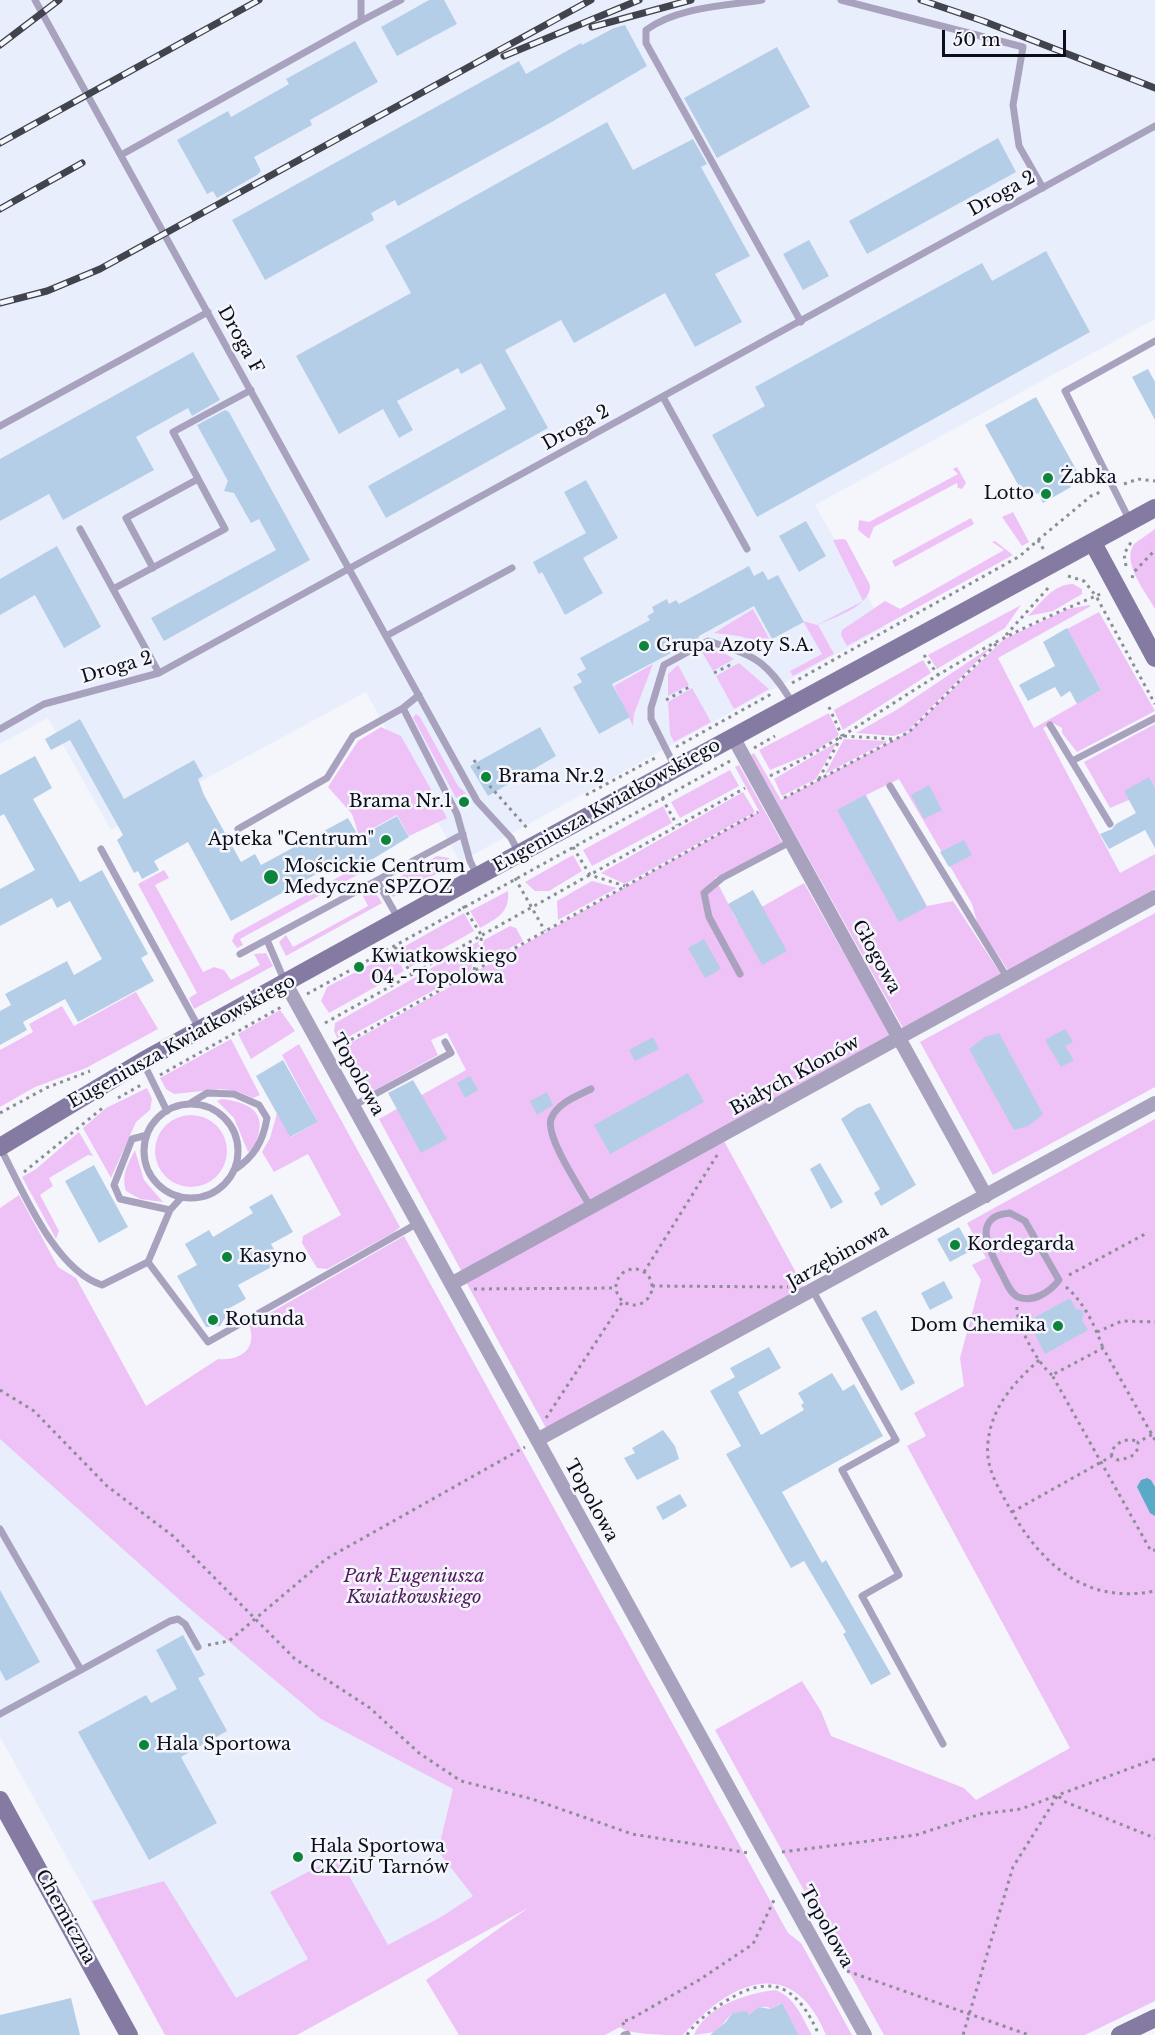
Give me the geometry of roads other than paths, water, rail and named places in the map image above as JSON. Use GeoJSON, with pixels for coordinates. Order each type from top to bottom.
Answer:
{"type":"FeatureCollection","features":[{"type":"Feature","properties":{"kind":"main road","name":"Eugeniusza Kwiatkowskiego"},"geometry":{"type":"LineString","coordinates":[[0,1147],[143,1061],[793,704],[1093,543],[1135,528],[1155,508]]}},
{"type":"Feature","properties":{"kind":"main road"},"geometry":{"type":"LineString","coordinates":[[1093,543],[1155,658]]}},
{"type":"Feature","properties":{"kind":"main road","name":"Chemiczna"},"geometry":{"type":"LineString","coordinates":[[0,1800],[129,2035]]}},
{"type":"Feature","properties":{"kind":"main road"},"geometry":{"type":"LineString","coordinates":[[1120,2035],[1155,2018]]}},
{"type":"Feature","properties":{"kind":"street","name":"Głogowa"},"geometry":{"type":"LineString","coordinates":[[733,737],[986,1196]]}},
{"type":"Feature","properties":{"kind":"street","name":"Białych Klonów"},"geometry":{"type":"LineString","coordinates":[[451,1284],[729,1134],[1155,897]]}},
{"type":"Feature","properties":{"kind":"street","name":"Topolowa"},"geometry":{"type":"LineString","coordinates":[[286,984],[865,2035]]}},
{"type":"Feature","properties":{"kind":"street","name":"Jarzębinowa"},"geometry":{"type":"LineString","coordinates":[[537,1440],[1155,1103]]}},
{"type":"Feature","properties":{"kind":"lane","name":"Droga F"},"geometry":{"type":"LineString","coordinates":[[35,0],[477,801],[511,838],[520,854]]}},
{"type":"Feature","properties":{"kind":"lane"},"geometry":{"type":"LineString","coordinates":[[361,0],[361,21]]}},
{"type":"Feature","properties":{"kind":"lane"},"geometry":{"type":"LineString","coordinates":[[121,155],[401,0]]}},
{"type":"Feature","properties":{"kind":"lane"},"geometry":{"type":"LineString","coordinates":[[762,0],[706,8],[658,21],[646,30],[646,43],[801,322]]}},
{"type":"Feature","properties":{"kind":"lane"},"geometry":{"type":"LineString","coordinates":[[841,0],[1023,47],[1013,105],[1019,146],[1043,188]]}},
{"type":"Feature","properties":{"kind":"lane","name":"Droga 2"},"geometry":{"type":"LineString","coordinates":[[0,729],[44,705],[159,673],[1155,126]]}},
{"type":"Feature","properties":{"kind":"lane"},"geometry":{"type":"LineString","coordinates":[[0,426],[208,312]]}},
{"type":"Feature","properties":{"kind":"lane"},"geometry":{"type":"LineString","coordinates":[[1135,528],[1065,391],[1155,341]]}},
{"type":"Feature","properties":{"kind":"lane"},"geometry":{"type":"LineString","coordinates":[[113,589],[225,529],[173,432],[251,390]]}},
{"type":"Feature","properties":{"kind":"lane"},"geometry":{"type":"LineString","coordinates":[[663,397],[747,549]]}},
{"type":"Feature","properties":{"kind":"lane"},"geometry":{"type":"LineString","coordinates":[[153,568],[126,518],[198,479]]}},
{"type":"Feature","properties":{"kind":"lane"},"geometry":{"type":"LineString","coordinates":[[80,529],[159,673]]}},
{"type":"Feature","properties":{"kind":"lane"},"geometry":{"type":"LineString","coordinates":[[386,636],[512,567]]}},
{"type":"Feature","properties":{"kind":"lane"},"geometry":{"type":"LineString","coordinates":[[676,768],[651,719],[651,708],[664,665],[708,641],[750,654],[761,661],[793,704]]}},
{"type":"Feature","properties":{"kind":"lane"},"geometry":{"type":"LineString","coordinates":[[238,829],[327,778],[353,736],[403,708],[419,695]]}},
{"type":"Feature","properties":{"kind":"lane"},"geometry":{"type":"LineString","coordinates":[[403,708],[447,795],[463,834],[470,861],[478,876]]}},
{"type":"Feature","properties":{"kind":"lane"},"geometry":{"type":"LineString","coordinates":[[1072,762],[1155,718]]}},
{"type":"Feature","properties":{"kind":"lane"},"geometry":{"type":"LineString","coordinates":[[1050,725],[1110,824]]}},
{"type":"Feature","properties":{"kind":"lane"},"geometry":{"type":"LineString","coordinates":[[890,786],[1008,979]]}},
{"type":"Feature","properties":{"kind":"lane"},"geometry":{"type":"LineString","coordinates":[[240,954],[463,834]]}},
{"type":"Feature","properties":{"kind":"lane"},"geometry":{"type":"LineString","coordinates":[[740,974],[709,917],[704,893],[722,878],[792,841]]}},
{"type":"Feature","properties":{"kind":"lane"},"geometry":{"type":"LineString","coordinates":[[101,849],[200,1030]]}},
{"type":"Feature","properties":{"kind":"lane"},"geometry":{"type":"LineString","coordinates":[[378,881],[400,921]]}},
{"type":"Feature","properties":{"kind":"lane"},"geometry":{"type":"LineString","coordinates":[[267,940],[286,984]]}},
{"type":"Feature","properties":{"kind":"lane"},"geometry":{"type":"LineString","coordinates":[[353,1106],[451,1053],[445,1042]]}},
{"type":"Feature","properties":{"kind":"lane"},"geometry":{"type":"LineString","coordinates":[[143,1061],[167,1111]]}},
{"type":"Feature","properties":{"kind":"lane"},"geometry":{"type":"LineString","coordinates":[[591,1089],[558,1108],[551,1119],[550,1127],[567,1166],[591,1208]]}},
{"type":"Feature","properties":{"kind":"lane"},"geometry":{"type":"LineString","coordinates":[[207,1093],[234,1094],[259,1105],[267,1118],[265,1132],[253,1157],[234,1170],[222,1188],[201,1198],[181,1198],[165,1191],[149,1174],[144,1160],[147,1135],[158,1118],[167,1111],[189,1104],[207,1093]]}},
{"type":"Feature","properties":{"kind":"lane"},"geometry":{"type":"LineString","coordinates":[[189,1104],[214,1110],[229,1123],[238,1143],[234,1170]]}},
{"type":"Feature","properties":{"kind":"lane"},"geometry":{"type":"LineString","coordinates":[[147,1135],[132,1140],[114,1185],[120,1199],[170,1210]]}},
{"type":"Feature","properties":{"kind":"lane"},"geometry":{"type":"LineString","coordinates":[[0,1147],[50,1240],[81,1274],[92,1282],[102,1285],[148,1262],[170,1210],[181,1198]]}},
{"type":"Feature","properties":{"kind":"lane"},"geometry":{"type":"LineString","coordinates":[[1010,1212],[1022,1217],[1059,1280],[1041,1296],[1017,1296],[1012,1292],[987,1245],[986,1229],[997,1215],[1010,1212]]}},
{"type":"Feature","properties":{"kind":"lane"},"geometry":{"type":"LineString","coordinates":[[148,1262],[208,1342],[418,1223]]}},
{"type":"Feature","properties":{"kind":"lane"},"geometry":{"type":"LineString","coordinates":[[807,1294],[896,1440],[842,1470],[899,1575],[862,1596],[943,1744]]}},
{"type":"Feature","properties":{"kind":"lane"},"geometry":{"type":"LineString","coordinates":[[0,1529],[81,1670]]}},
{"type":"Feature","properties":{"kind":"lane"},"geometry":{"type":"LineString","coordinates":[[0,1714],[170,1621],[178,1620],[185,1624],[198,1647]]}},
{"type":"Feature","properties":{"kind":"water"},"geometry":{"type":"Polygon","coordinates":[[[1147,1478],[1155,1487],[1155,1516],[1150,1513],[1137,1487],[1141,1480],[1147,1478]]]}},
{"type":"Feature","properties":{"kind":"railway"},"geometry":{"type":"LineString","coordinates":[[0,45],[59,0]]}},
{"type":"Feature","properties":{"kind":"railway"},"geometry":{"type":"LineString","coordinates":[[0,143],[259,0]]}},
{"type":"Feature","properties":{"kind":"railway"},"geometry":{"type":"LineString","coordinates":[[0,303],[47,291],[100,269],[591,0]]}},
{"type":"Feature","properties":{"kind":"railway"},"geometry":{"type":"LineString","coordinates":[[504,56],[639,0]]}},
{"type":"Feature","properties":{"kind":"railway"},"geometry":{"type":"LineString","coordinates":[[592,27],[691,0]]}},
{"type":"Feature","properties":{"kind":"railway"},"geometry":{"type":"LineString","coordinates":[[921,0],[983,21],[1155,88]]}},
{"type":"Feature","properties":{"kind":"railway"},"geometry":{"type":"LineString","coordinates":[[0,209],[82,163]]}},
{"type":"Feature","properties":{"kind":"place","name":"Żabka"},"geometry":{"type":"Point","coordinates":[1048,478]}},
{"type":"Feature","properties":{"kind":"place","name":"Lotto"},"geometry":{"type":"Point","coordinates":[1046,494]}},
{"type":"Feature","properties":{"kind":"place","name":"Grupa Azoty S.A."},"geometry":{"type":"Point","coordinates":[644,646]}},
{"type":"Feature","properties":{"kind":"place","name":"Brama Nr.2"},"geometry":{"type":"Point","coordinates":[486,777]}},
{"type":"Feature","properties":{"kind":"place","name":"Brama Nr.1"},"geometry":{"type":"Point","coordinates":[464,802]}},
{"type":"Feature","properties":{"kind":"place","name":"Apteka \"Centrum\""},"geometry":{"type":"Point","coordinates":[386,840]}},
{"type":"Feature","properties":{"kind":"place","name":"Mościckie Centrum Medyczne SPZOZ"},"geometry":{"type":"Point","coordinates":[271,877]}},
{"type":"Feature","properties":{"kind":"place","name":"Kwiatkowskiego 04 - Topolowa"},"geometry":{"type":"Point","coordinates":[359,967]}},
{"type":"Feature","properties":{"kind":"place","name":"Kordegarda"},"geometry":{"type":"Point","coordinates":[955,1245]}},
{"type":"Feature","properties":{"kind":"place","name":"Kasyno"},"geometry":{"type":"Point","coordinates":[227,1257]}},
{"type":"Feature","properties":{"kind":"place","name":"Rotunda"},"geometry":{"type":"Point","coordinates":[213,1320]}},
{"type":"Feature","properties":{"kind":"place","name":"Dom Chemika"},"geometry":{"type":"Point","coordinates":[1058,1326]}},
{"type":"Feature","properties":{"kind":"place","name":"Hala Sportowa"},"geometry":{"type":"Point","coordinates":[144,1745]}},
{"type":"Feature","properties":{"kind":"place","name":"Hala Sportowa CKZiU Tarnów"},"geometry":{"type":"Point","coordinates":[298,1857]}},
{"type":"Feature","properties":{"kind":"park label","name":"Park Eugeniusza Kwiatkowskiego"},"geometry":{"type":"Point","coordinates":[414,1587]}}]}
